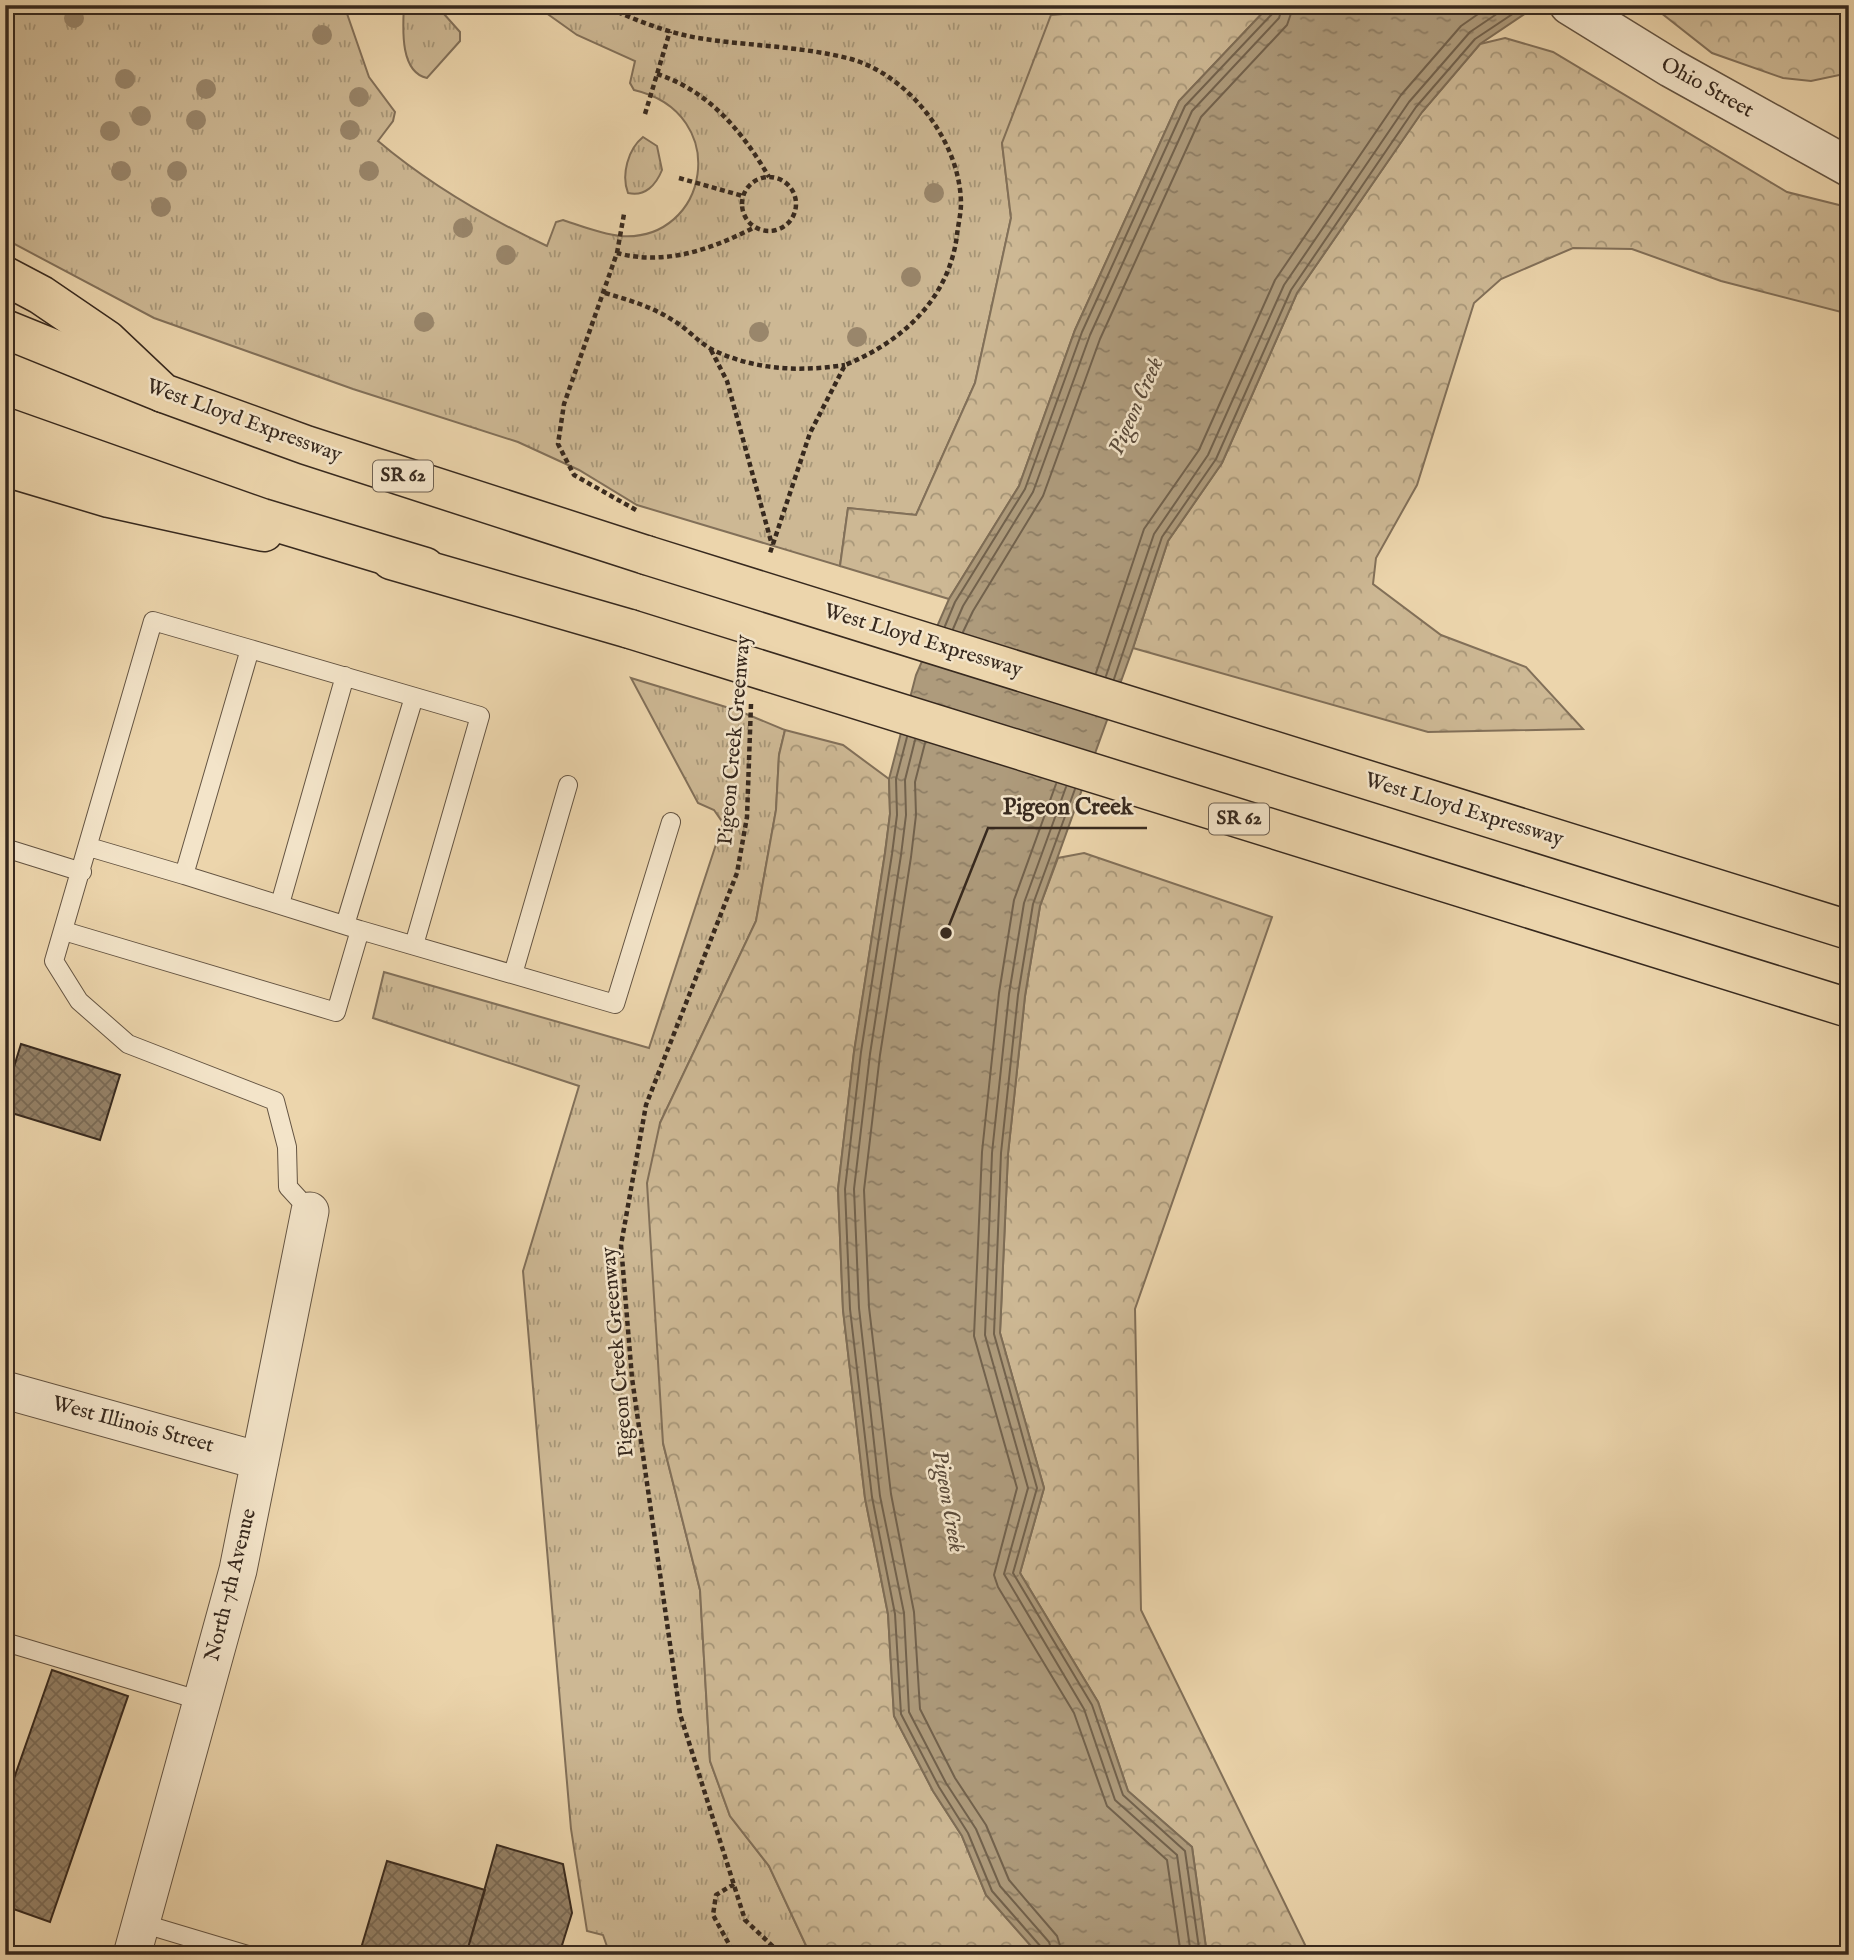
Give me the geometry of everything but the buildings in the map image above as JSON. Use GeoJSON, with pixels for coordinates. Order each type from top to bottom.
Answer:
{"type":"FeatureCollection","features":[{"type":"Feature","properties":{"kind":"highway"},"geometry":{"type":"LineString","coordinates":[[5,276],[41,295],[107,340],[163,393]]}},
{"type":"Feature","properties":{"kind":"highway","name":"West Lloyd Expressway"},"geometry":{"type":"LineString","coordinates":[[5,329],[163,393],[306,445],[646,555],[1849,930]]}},
{"type":"Feature","properties":{"kind":"highway","name":"SR 62"},"geometry":{"type":"LineString","coordinates":[[5,428],[262,518],[630,629],[1849,1008]]}},
{"type":"Feature","properties":{"kind":"highway"},"geometry":{"type":"LineString","coordinates":[[5,467],[109,498],[425,568]]}},
{"type":"Feature","properties":{"kind":"street","name":"Ohio Street"},"geometry":{"type":"LineString","coordinates":[[1569,5],[1671,68],[1849,167]]}},
{"type":"Feature","properties":{"kind":"street","name":"North 7th Avenue"},"geometry":{"type":"LineString","coordinates":[[137,1939],[238,1570],[310,1210]]}},
{"type":"Feature","properties":{"kind":"street","name":"West Illinois Street"},"geometry":{"type":"LineString","coordinates":[[5,1390],[260,1461]]}},
{"type":"Feature","properties":{"kind":"lane"},"geometry":{"type":"LineString","coordinates":[[310,1210],[288,1187],[287,1147],[275,1101],[128,1044],[79,1001],[54,961],[153,621],[480,716],[414,945]]}},
{"type":"Feature","properties":{"kind":"lane"},"geometry":{"type":"LineString","coordinates":[[184,875],[250,649]]}},
{"type":"Feature","properties":{"kind":"lane"},"geometry":{"type":"LineString","coordinates":[[281,904],[345,676]]}},
{"type":"Feature","properties":{"kind":"lane"},"geometry":{"type":"LineString","coordinates":[[64,930],[336,1012],[353,927],[414,697]]}},
{"type":"Feature","properties":{"kind":"lane"},"geometry":{"type":"LineString","coordinates":[[513,974],[568,785]]}},
{"type":"Feature","properties":{"kind":"lane"},"geometry":{"type":"LineString","coordinates":[[89,847],[615,1004],[671,822]]}},
{"type":"Feature","properties":{"kind":"lane"},"geometry":{"type":"LineString","coordinates":[[5,848],[82,872]]}},
{"type":"Feature","properties":{"kind":"lane"},"geometry":{"type":"LineString","coordinates":[[5,1642],[202,1701]]}},
{"type":"Feature","properties":{"kind":"lane"},"geometry":{"type":"LineString","coordinates":[[137,1939],[248,1955]]}},
{"type":"Feature","properties":{"kind":"path"},"geometry":{"type":"LineString","coordinates":[[602,5],[670,31],[854,60],[882,73],[907,92],[930,117],[947,146],[961,203],[955,254],[933,302],[900,337],[877,352],[845,365],[805,371],[755,365],[711,349],[675,321],[636,302],[605,293]]}},
{"type":"Feature","properties":{"kind":"path"},"geometry":{"type":"LineString","coordinates":[[645,114],[670,31]]}},
{"type":"Feature","properties":{"kind":"path"},"geometry":{"type":"LineString","coordinates":[[657,74],[675,80],[725,116],[750,144],[769,177]]}},
{"type":"Feature","properties":{"kind":"path"},"geometry":{"type":"LineString","coordinates":[[617,253],[635,258],[668,258],[719,244],[755,227],[772,230],[780,228],[788,223],[795,207],[792,190],[786,183],[769,177],[753,182],[743,196],[743,213],[755,227]]}},
{"type":"Feature","properties":{"kind":"path"},"geometry":{"type":"LineString","coordinates":[[679,178],[743,196]]}},
{"type":"Feature","properties":{"kind":"path"},"geometry":{"type":"LineString","coordinates":[[624,214],[617,253],[605,293],[564,404],[558,444],[574,475],[647,513]]}},
{"type":"Feature","properties":{"kind":"path"},"geometry":{"type":"LineString","coordinates":[[711,349],[727,382],[772,545]]}},
{"type":"Feature","properties":{"kind":"path"},"geometry":{"type":"LineString","coordinates":[[770,559],[772,545],[810,433],[845,365]]}},
{"type":"Feature","properties":{"kind":"path","name":"Pigeon Creek Greenway"},"geometry":{"type":"LineString","coordinates":[[752,697],[747,817],[737,873],[646,1105],[621,1245],[632,1378],[680,1714],[745,1920],[782,1955]]}},
{"type":"Feature","properties":{"kind":"path"},"geometry":{"type":"LineString","coordinates":[[734,1884],[716,1895],[713,1915],[735,1955]]}},
{"type":"Feature","properties":{"kind":"green space"},"geometry":{"type":"Polygon","coordinates":[[[5,5],[107,5],[115,8],[121,5],[344,5],[369,77],[395,112],[393,121],[378,141],[459,199],[547,246],[556,222],[563,220],[620,236],[650,233],[674,219],[690,199],[698,174],[697,148],[686,124],[665,103],[634,90],[630,83],[635,61],[577,35],[535,5],[1125,5],[1002,143],[1011,218],[975,383],[916,515],[848,508],[840,566],[637,505],[579,470],[518,442],[353,389],[154,318],[5,239],[5,5]]]}},
{"type":"Feature","properties":{"kind":"green space"},"geometry":{"type":"Polygon","coordinates":[[[404,5],[436,5],[460,32],[460,41],[427,78],[411,67],[407,58],[403,36],[404,5]]]}},
{"type":"Feature","properties":{"kind":"green space"},"geometry":{"type":"Polygon","coordinates":[[[1125,5],[1270,5],[1179,101],[1075,330],[1019,486],[949,599],[840,566],[848,508],[916,515],[975,383],[1011,218],[1002,143],[1051,15],[1122,9],[1125,5]]]}},
{"type":"Feature","properties":{"kind":"green space"},"geometry":{"type":"Polygon","coordinates":[[[1651,5],[1849,5],[1849,73],[1811,81],[1783,78],[1712,53],[1651,5]]]}},
{"type":"Feature","properties":{"kind":"green space"},"geometry":{"type":"Polygon","coordinates":[[[1505,38],[1553,52],[1787,192],[1839,205],[1849,211],[1849,314],[1721,281],[1632,249],[1573,248],[1501,279],[1474,303],[1417,485],[1376,558],[1373,584],[1441,635],[1526,667],[1583,729],[1428,732],[1133,648],[1168,541],[1222,463],[1297,293],[1422,112],[1480,44],[1505,38]]]}},
{"type":"Feature","properties":{"kind":"green space"},"geometry":{"type":"Polygon","coordinates":[[[643,137],[657,146],[662,170],[649,189],[640,193],[628,193],[625,178],[627,163],[633,148],[643,137]]]}},
{"type":"Feature","properties":{"kind":"green space"},"geometry":{"type":"Polygon","coordinates":[[[631,678],[739,711],[785,730],[779,755],[776,810],[756,921],[660,1123],[663,1443],[700,1590],[710,1761],[730,1816],[769,1866],[809,1952],[814,1955],[610,1955],[603,1935],[587,1931],[571,1829],[523,1271],[579,1086],[373,1018],[384,972],[649,1048],[723,823],[714,810],[698,803],[631,678]]]}},
{"type":"Feature","properties":{"kind":"green space"},"geometry":{"type":"Polygon","coordinates":[[[785,730],[843,745],[889,779],[890,814],[854,1052],[838,1189],[843,1310],[865,1498],[888,1614],[894,1716],[933,1791],[962,1836],[986,1895],[1039,1955],[814,1955],[809,1952],[769,1866],[730,1816],[710,1761],[700,1590],[663,1443],[647,1183],[660,1123],[756,921],[776,810],[779,755],[785,730]]]}},
{"type":"Feature","properties":{"kind":"green space"},"geometry":{"type":"Polygon","coordinates":[[[1084,853],[1272,917],[1135,1309],[1141,1610],[1310,1955],[1207,1955],[1192,1847],[1128,1791],[1098,1702],[1020,1573],[1044,1488],[1000,1333],[1008,1154],[1025,996],[1040,906],[1058,858],[1084,853]]]}},
{"type":"Feature","properties":{"kind":"water"},"geometry":{"type":"Polygon","coordinates":[[[1270,5],[1538,5],[1480,44],[1422,112],[1297,293],[1222,463],[1168,541],[1133,648],[1040,906],[1025,996],[1008,1154],[1000,1333],[1044,1488],[1020,1573],[1098,1702],[1128,1791],[1192,1847],[1207,1955],[1039,1955],[986,1895],[962,1836],[933,1791],[894,1716],[888,1614],[865,1498],[843,1310],[838,1189],[854,1052],[890,814],[889,779],[916,675],[949,599],[1019,486],[1075,330],[1179,101],[1270,5]]]}},
{"type":"Feature","properties":{"kind":"place","name":"Pigeon Creek"},"geometry":{"type":"Point","coordinates":[946,933]}}]}
